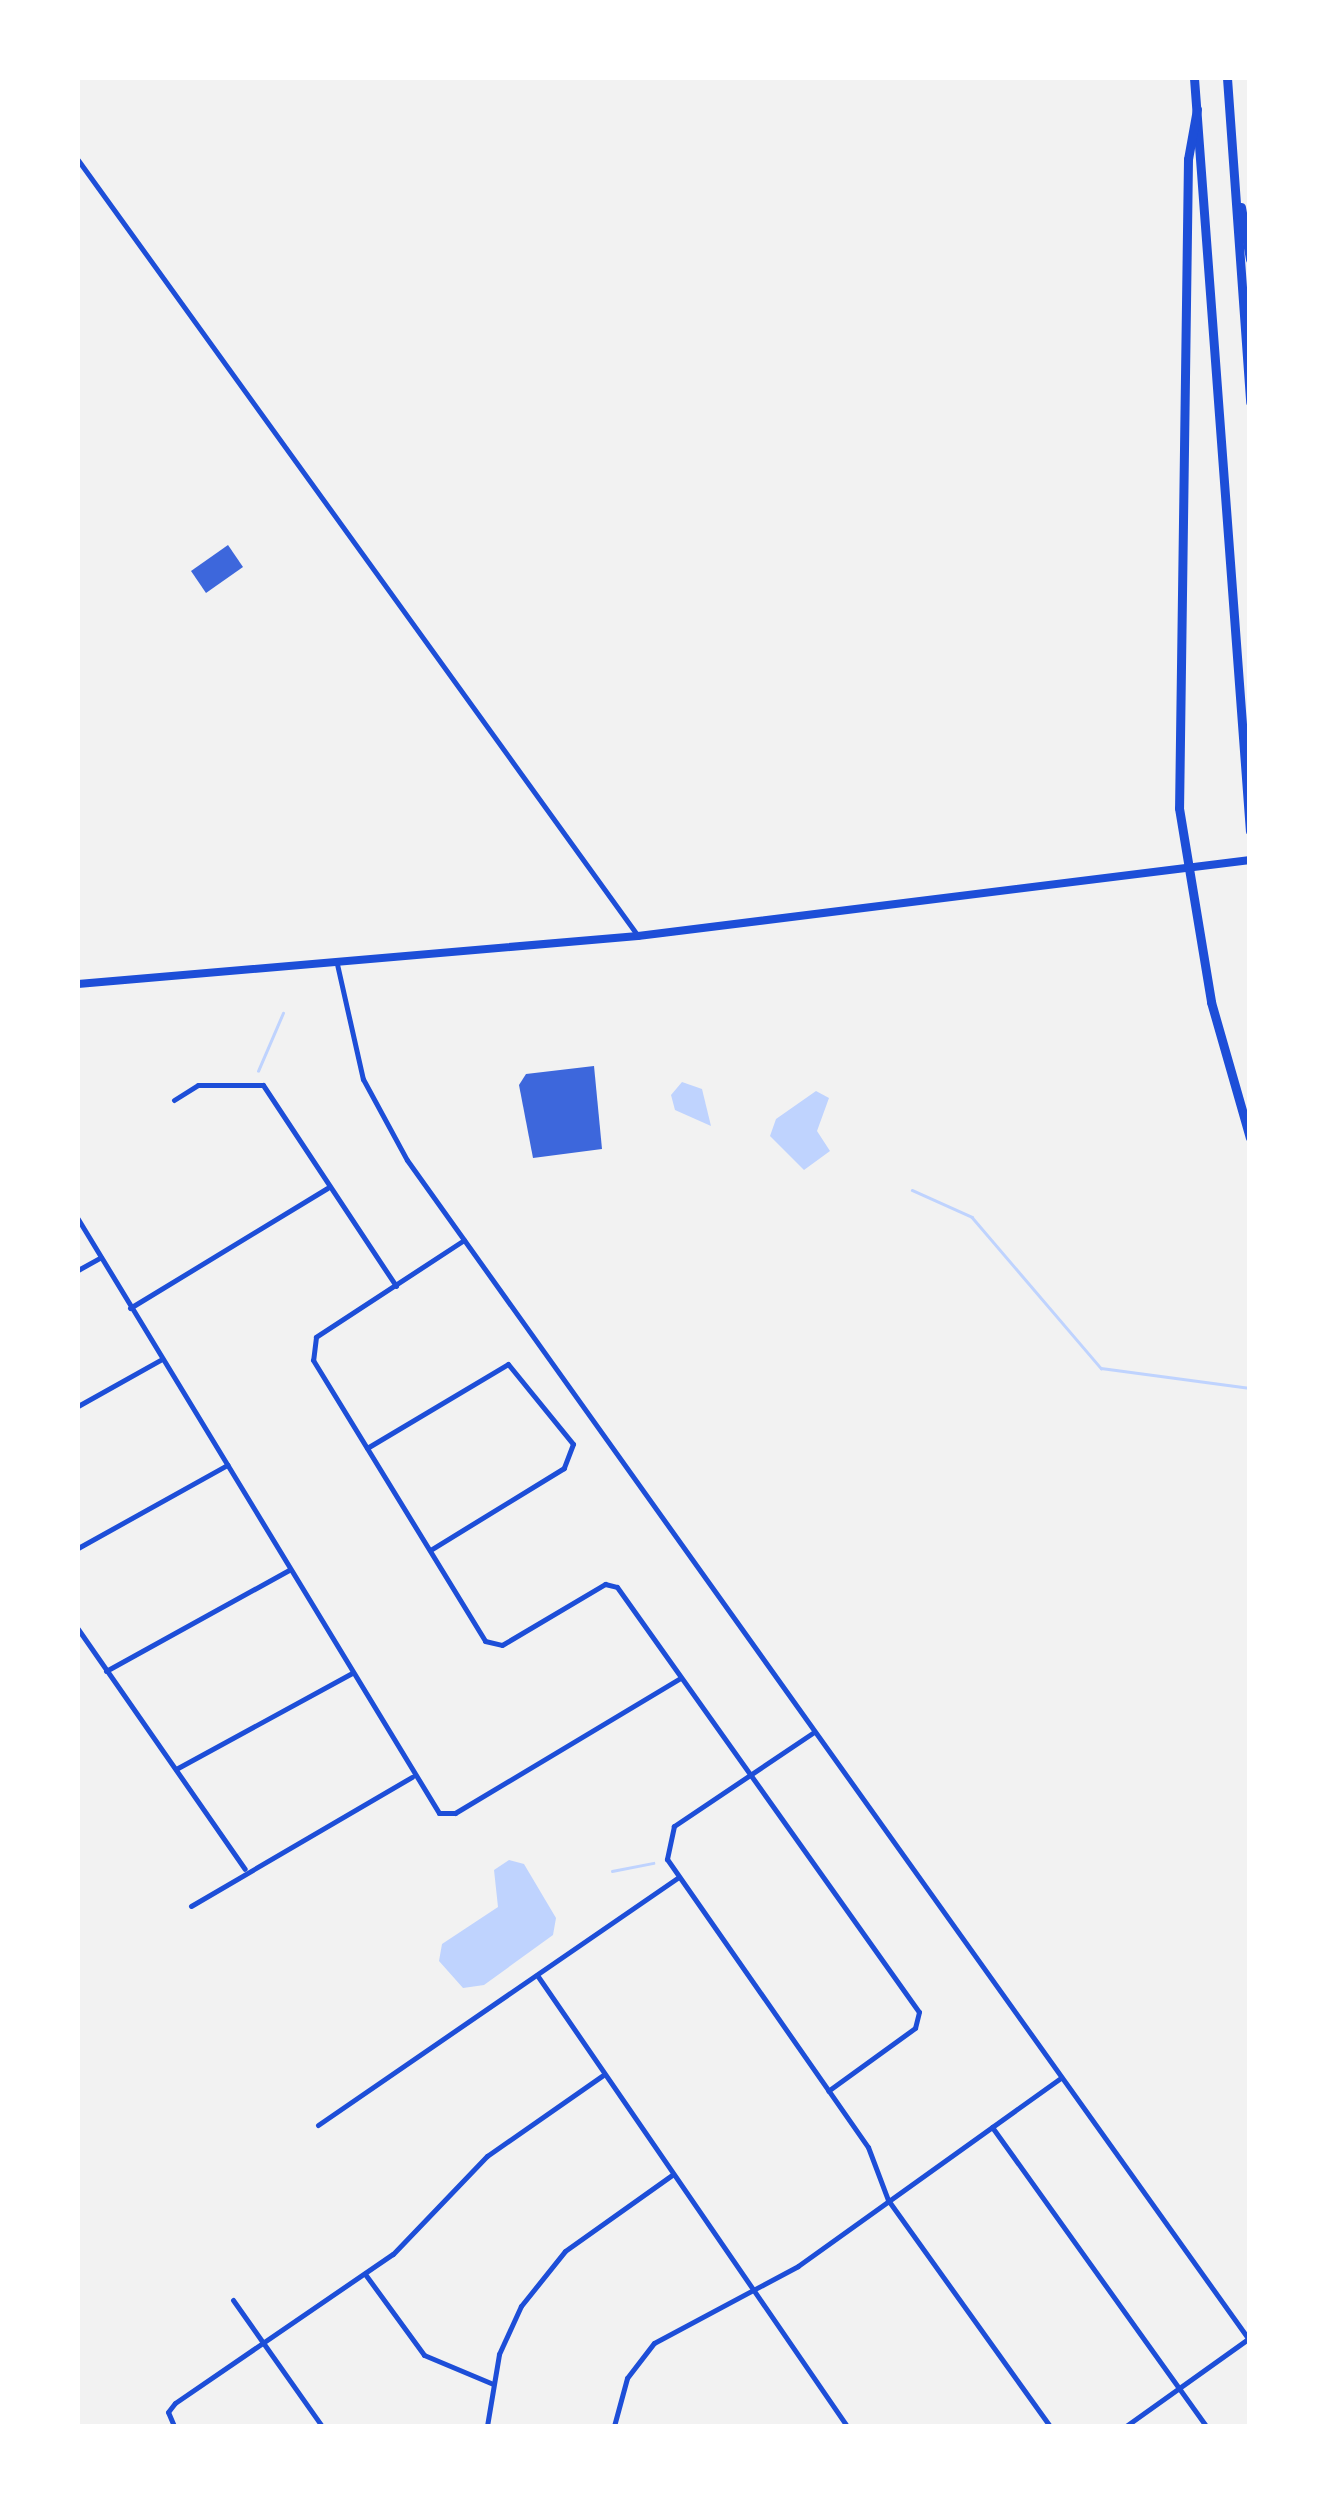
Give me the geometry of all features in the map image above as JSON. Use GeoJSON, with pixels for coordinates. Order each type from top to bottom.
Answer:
{"type":"FeatureCollection","features":[{"type":"Feature","properties":{"kind":"highway"},"geometry":{"type":"LineString","coordinates":[[1194,78],[1250,831]]}},
{"type":"Feature","properties":{"kind":"highway"},"geometry":{"type":"LineString","coordinates":[[1227,78],[1250,402]]}},
{"type":"Feature","properties":{"kind":"highway"},"geometry":{"type":"LineString","coordinates":[[1196,110],[1188,159],[1178,787],[1186,870],[1250,1138]]}},
{"type":"Feature","properties":{"kind":"highway"},"geometry":{"type":"LineString","coordinates":[[1232,144],[1250,258]]}},
{"type":"Feature","properties":{"kind":"main road"},"geometry":{"type":"LineString","coordinates":[[78,984],[638,936],[1250,860]]}},
{"type":"Feature","properties":{"kind":"street"},"geometry":{"type":"LineString","coordinates":[[78,160],[638,936]]}},
{"type":"Feature","properties":{"kind":"street"},"geometry":{"type":"LineString","coordinates":[[337,964],[370,1095],[464,1240],[1249,2340],[1126,2426]]}},
{"type":"Feature","properties":{"kind":"street"},"geometry":{"type":"LineString","coordinates":[[174,1100],[198,1085],[257,1081],[396,1286]]}},
{"type":"Feature","properties":{"kind":"street"},"geometry":{"type":"LineString","coordinates":[[130,1308],[327,1188]]}},
{"type":"Feature","properties":{"kind":"street"},"geometry":{"type":"LineString","coordinates":[[78,1219],[414,1776],[443,1815],[681,1678]]}},
{"type":"Feature","properties":{"kind":"street"},"geometry":{"type":"LineString","coordinates":[[464,1240],[310,1346],[367,1448],[492,1645],[610,1583],[753,1777],[920,2022],[828,2090]]}},
{"type":"Feature","properties":{"kind":"street"},"geometry":{"type":"LineString","coordinates":[[78,1270],[100,1257]]}},
{"type":"Feature","properties":{"kind":"street"},"geometry":{"type":"LineString","coordinates":[[78,1406],[162,1359]]}},
{"type":"Feature","properties":{"kind":"street"},"geometry":{"type":"LineString","coordinates":[[367,1448],[511,1364],[574,1452],[564,1468],[430,1550]]}},
{"type":"Feature","properties":{"kind":"street"},"geometry":{"type":"LineString","coordinates":[[78,1548],[227,1465]]}},
{"type":"Feature","properties":{"kind":"street"},"geometry":{"type":"LineString","coordinates":[[106,1670],[289,1570]]}},
{"type":"Feature","properties":{"kind":"street"},"geometry":{"type":"LineString","coordinates":[[78,1629],[244,1868]]}},
{"type":"Feature","properties":{"kind":"street"},"geometry":{"type":"LineString","coordinates":[[176,1769],[352,1673]]}},
{"type":"Feature","properties":{"kind":"street"},"geometry":{"type":"LineString","coordinates":[[814,1732],[753,1777],[674,1826],[666,1851],[677,1878],[872,2153],[888,2200],[1050,2426]]}},
{"type":"Feature","properties":{"kind":"street"},"geometry":{"type":"LineString","coordinates":[[190,1906],[244,1868],[414,1776]]}},
{"type":"Feature","properties":{"kind":"street"},"geometry":{"type":"LineString","coordinates":[[318,2126],[677,1878]]}},
{"type":"Feature","properties":{"kind":"street"},"geometry":{"type":"LineString","coordinates":[[537,1975],[847,2426]]}},
{"type":"Feature","properties":{"kind":"street"},"geometry":{"type":"LineString","coordinates":[[174,2426],[168,2412],[365,2274],[487,2156],[603,2075]]}},
{"type":"Feature","properties":{"kind":"street"},"geometry":{"type":"LineString","coordinates":[[614,2426],[644,2352],[888,2200],[1061,2078]]}},
{"type":"Feature","properties":{"kind":"street"},"geometry":{"type":"LineString","coordinates":[[992,2127],[1206,2426]]}},
{"type":"Feature","properties":{"kind":"street"},"geometry":{"type":"LineString","coordinates":[[486,2426],[493,2384],[521,2306],[546,2272],[672,2175]]}},
{"type":"Feature","properties":{"kind":"street"},"geometry":{"type":"LineString","coordinates":[[365,2274],[424,2355],[493,2384]]}},
{"type":"Feature","properties":{"kind":"street"},"geometry":{"type":"LineString","coordinates":[[233,2300],[322,2426]]}},
{"type":"Feature","properties":{"kind":"water"},"geometry":{"type":"Polygon","coordinates":[[[682,1082],[702,1089],[711,1126],[675,1110],[671,1095],[682,1082]]]}},
{"type":"Feature","properties":{"kind":"water"},"geometry":{"type":"Polygon","coordinates":[[[816,1091],[829,1098],[817,1131],[830,1151],[804,1170],[770,1136],[776,1119],[816,1091]]]}},
{"type":"Feature","properties":{"kind":"water"},"geometry":{"type":"Polygon","coordinates":[[[509,1860],[524,1864],[556,1918],[553,1935],[484,1985],[463,1988],[439,1961],[442,1944],[498,1907],[494,1870],[509,1860]]]}},
{"type":"Feature","properties":{"kind":"building"},"geometry":{"type":"Polygon","coordinates":[[[228,545],[243,567],[206,593],[191,571],[228,545]]]}},
{"type":"Feature","properties":{"kind":"building"},"geometry":{"type":"Polygon","coordinates":[[[594,1066],[602,1149],[533,1158],[519,1085],[526,1074],[594,1066]]]}},
{"type":"Feature","properties":{"kind":"waterway"},"geometry":{"type":"LineString","coordinates":[[258,1071],[283,1013]]}},
{"type":"Feature","properties":{"kind":"waterway"},"geometry":{"type":"LineString","coordinates":[[912,1190],[972,1217],[1101,1368],[1250,1388]]}},
{"type":"Feature","properties":{"kind":"waterway"},"geometry":{"type":"LineString","coordinates":[[612,1871],[653,1863]]}}]}
